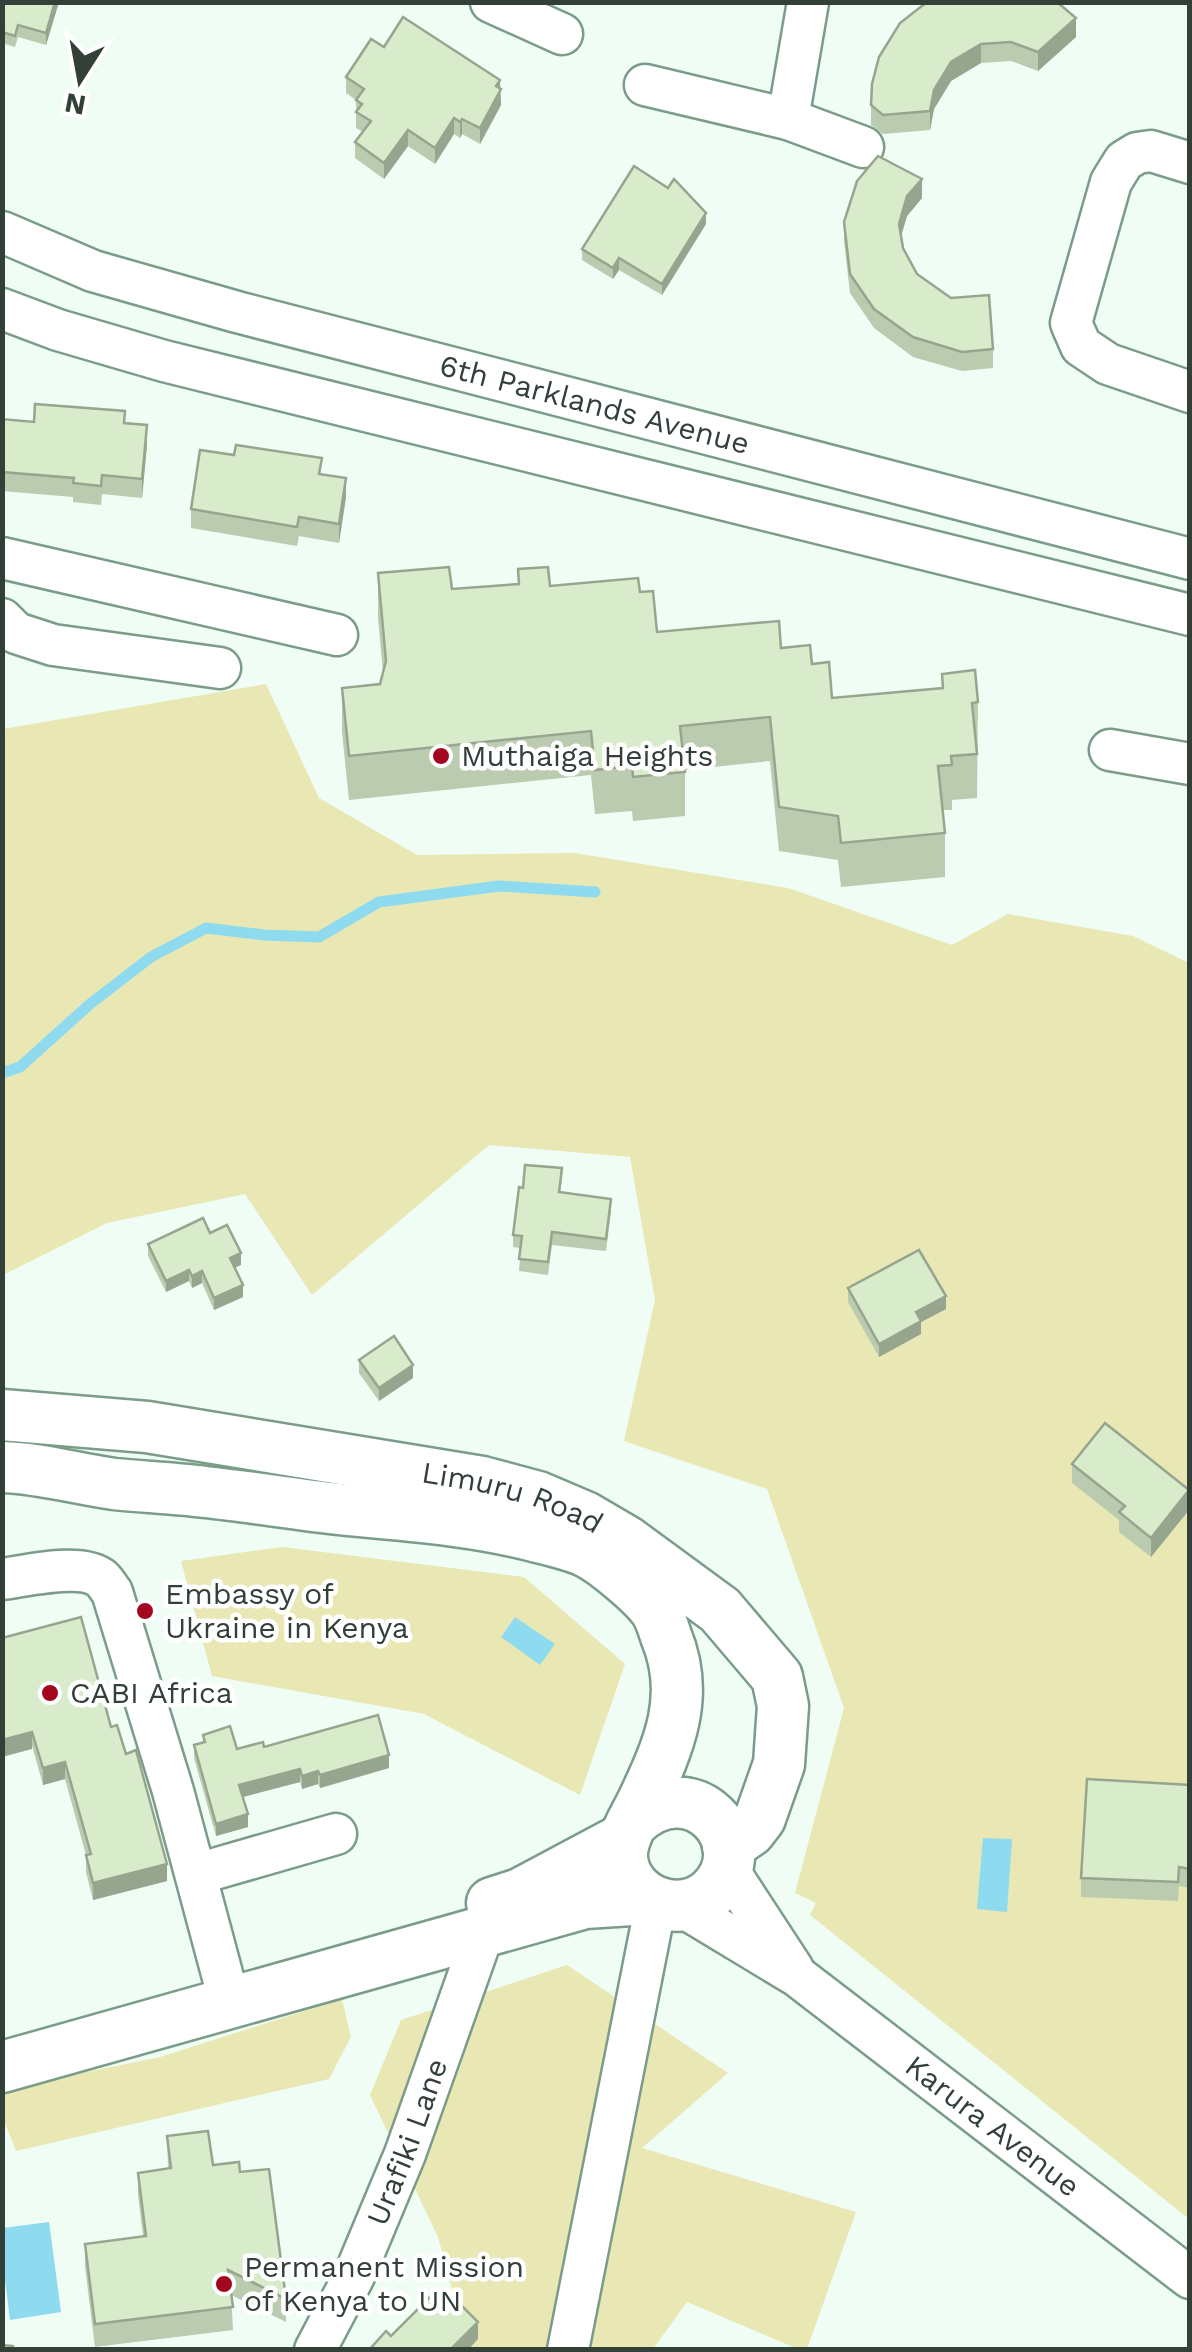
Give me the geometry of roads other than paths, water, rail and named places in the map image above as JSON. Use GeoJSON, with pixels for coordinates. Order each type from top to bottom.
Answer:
{"type":"FeatureCollection","features":[{"type":"Feature","properties":{"kind":"main road","name":"Limuru Road"},"geometry":{"type":"LineString","coordinates":[[2,1414],[167,1430],[482,1482],[538,1497],[626,1541],[720,1610],[777,1677],[783,1706],[779,1764],[760,1818],[728,1857]]}},
{"type":"Feature","properties":{"kind":"main road"},"geometry":{"type":"LineString","coordinates":[[2,1467],[24,1467],[111,1484],[498,1527],[587,1552],[625,1580],[656,1610],[676,1658],[678,1703],[672,1733],[629,1830],[622,1855],[634,1887],[661,1903]]}},
{"type":"Feature","properties":{"kind":"main road"},"geometry":{"type":"LineString","coordinates":[[2,2046],[225,1985],[520,1894],[629,1830],[646,1810],[662,1803],[679,1801],[697,1806],[712,1816],[722,1830],[728,1857],[720,1882],[696,1903],[585,1903],[2,2066]]}},
{"type":"Feature","properties":{"kind":"street"},"geometry":{"type":"LineString","coordinates":[[490,2],[562,34]]}},
{"type":"Feature","properties":{"kind":"street"},"geometry":{"type":"LineString","coordinates":[[788,120],[808,2]]}},
{"type":"Feature","properties":{"kind":"street"},"geometry":{"type":"LineString","coordinates":[[645,86],[788,120],[863,147]]}},
{"type":"Feature","properties":{"kind":"street"},"geometry":{"type":"LineString","coordinates":[[1190,163],[1152,151],[1124,161],[1112,182],[1071,323],[1081,346],[1108,364],[1190,392]]}},
{"type":"Feature","properties":{"kind":"street","name":"6th Parklands Avenue"},"geometry":{"type":"LineString","coordinates":[[2,232],[93,271],[236,312],[1190,559]]}},
{"type":"Feature","properties":{"kind":"street","name":"6th Parklands Avenue"},"geometry":{"type":"LineString","coordinates":[[2,310],[164,361],[1190,615]]}},
{"type":"Feature","properties":{"kind":"street"},"geometry":{"type":"LineString","coordinates":[[2,558],[337,635]]}},
{"type":"Feature","properties":{"kind":"street"},"geometry":{"type":"LineString","coordinates":[[2,619],[16,632],[53,645],[220,668]]}},
{"type":"Feature","properties":{"kind":"street"},"geometry":{"type":"LineString","coordinates":[[1110,750],[1190,764]]}},
{"type":"Feature","properties":{"kind":"street"},"geometry":{"type":"LineString","coordinates":[[2,1579],[65,1571],[92,1573],[112,1592],[197,1874],[225,1985]]}},
{"type":"Feature","properties":{"kind":"street"},"geometry":{"type":"LineString","coordinates":[[197,1874],[336,1834]]}},
{"type":"Feature","properties":{"kind":"street","name":"Karura Avenue"},"geometry":{"type":"LineString","coordinates":[[728,1857],[797,1976]]}},
{"type":"Feature","properties":{"kind":"street"},"geometry":{"type":"LineString","coordinates":[[568,2350],[661,1903]]}},
{"type":"Feature","properties":{"kind":"street","name":"Karura Avenue"},"geometry":{"type":"LineString","coordinates":[[661,1903],[797,1976],[1190,2278]]}},
{"type":"Feature","properties":{"kind":"street","name":"Urafiki Lane"},"geometry":{"type":"LineString","coordinates":[[315,2350],[354,2276],[398,2172],[484,1931]]}},
{"type":"Feature","properties":{"kind":"water"},"geometry":{"type":"Polygon","coordinates":[[[515,1617],[555,1644],[540,1665],[501,1637],[515,1617]]]}},
{"type":"Feature","properties":{"kind":"water"},"geometry":{"type":"Polygon","coordinates":[[[983,1838],[1012,1839],[1007,1912],[977,1909],[983,1838]]]}},
{"type":"Feature","properties":{"kind":"water"},"geometry":{"type":"Polygon","coordinates":[[[49,2222],[61,2312],[10,2320],[3,2228],[49,2222]]]}},
{"type":"Feature","properties":{"kind":"waterway"},"geometry":{"type":"LineString","coordinates":[[2,1073],[20,1067],[90,1004],[151,957],[206,928],[319,937],[379,902],[499,886],[595,892]]}},
{"type":"Feature","properties":{"kind":"place","name":"Muthaiga Heights"},"geometry":{"type":"Point","coordinates":[441,756]}},
{"type":"Feature","properties":{"kind":"place","name":"Embassy of Ukraine in Kenya"},"geometry":{"type":"Point","coordinates":[145,1611]}},
{"type":"Feature","properties":{"kind":"place","name":"CABI Africa"},"geometry":{"type":"Point","coordinates":[50,1693]}},
{"type":"Feature","properties":{"kind":"place","name":"Permanent Mission of Kenya to UN"},"geometry":{"type":"Point","coordinates":[224,2284]}}]}
